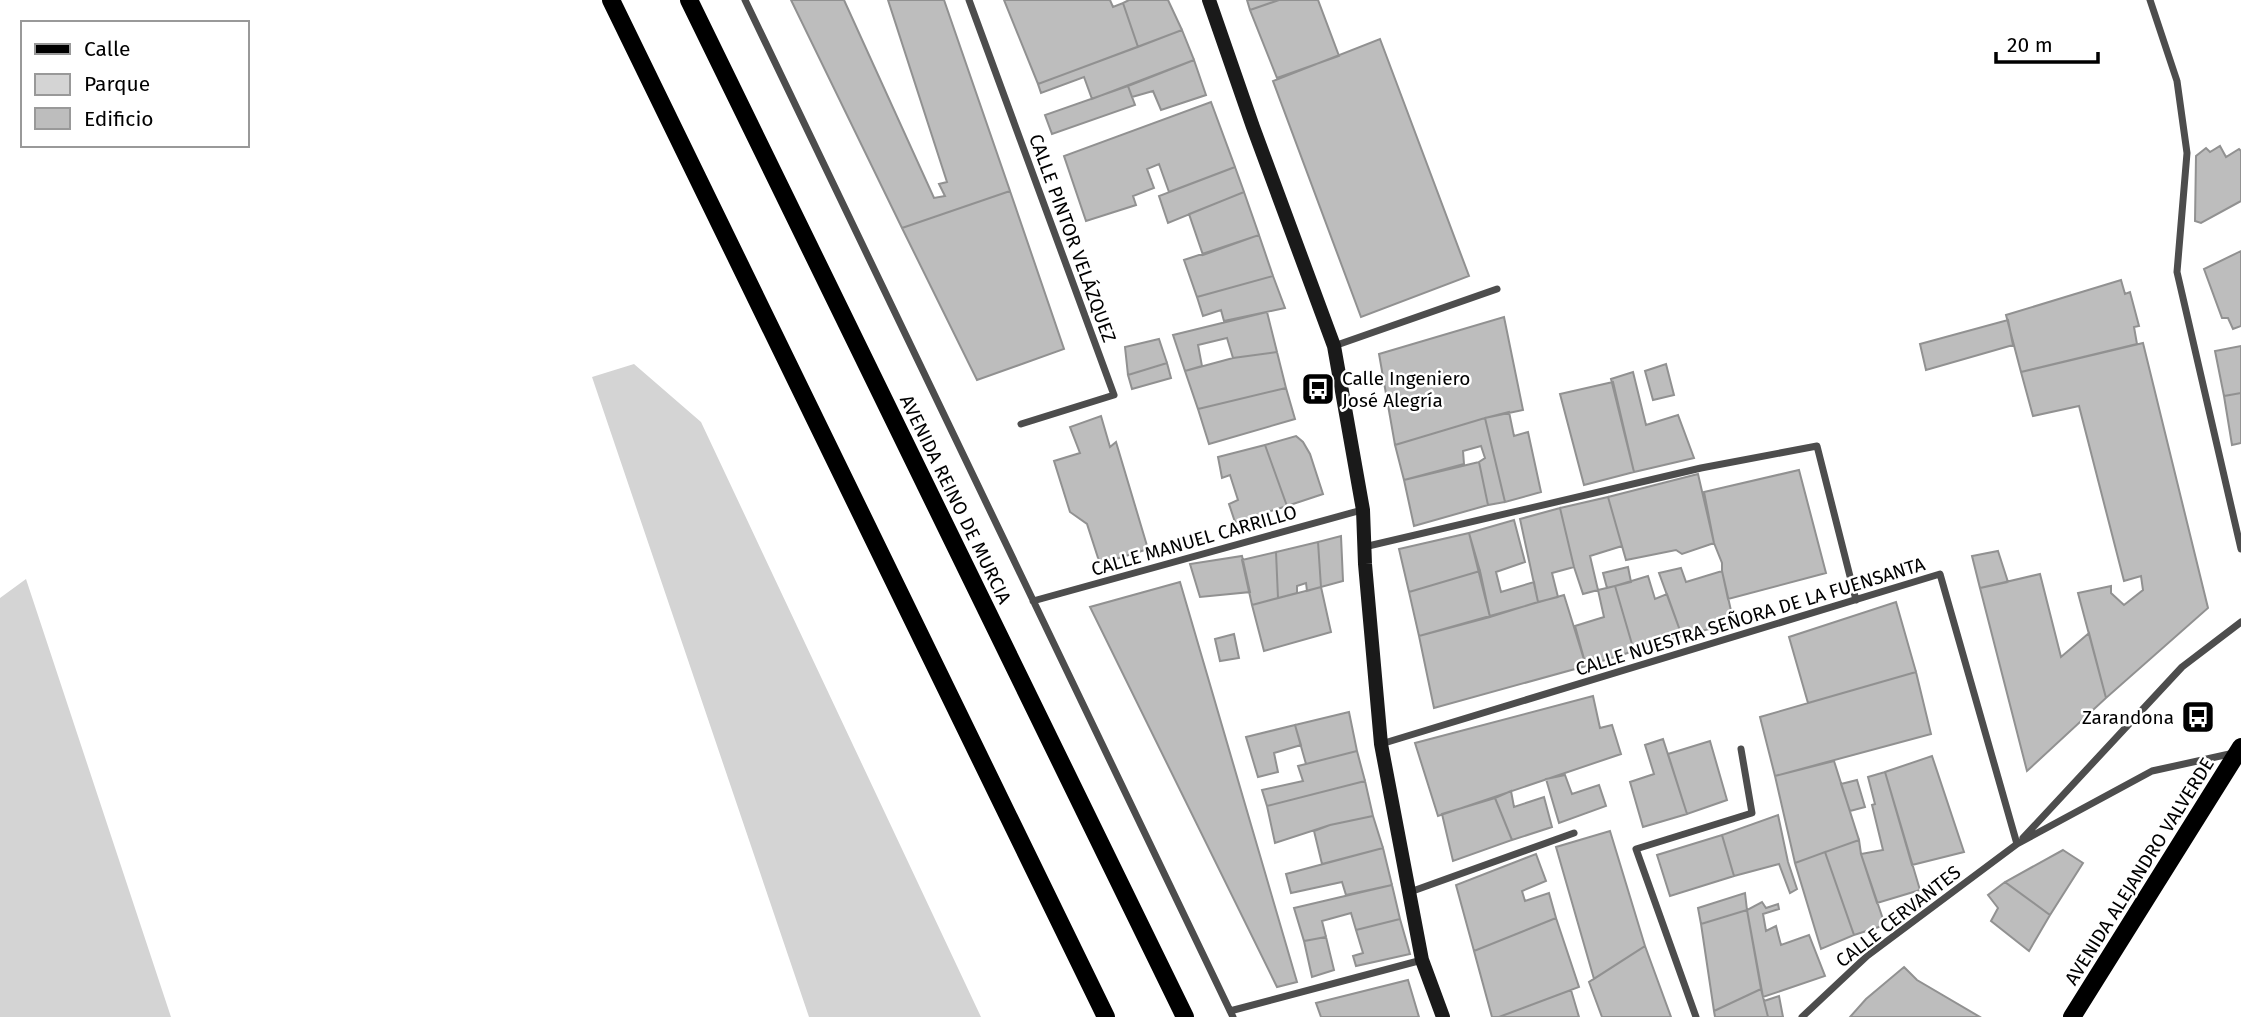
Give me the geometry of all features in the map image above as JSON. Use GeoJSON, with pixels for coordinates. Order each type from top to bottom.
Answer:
{"type":"FeatureCollection","features":[{"type":"Feature","properties":{"kind":"main road"},"geometry":{"type":"LineString","coordinates":[[611,0],[1106,1017]]}},
{"type":"Feature","properties":{"kind":"main road","name":"AVENIDA REINO DE MURCIA"},"geometry":{"type":"LineString","coordinates":[[689,0],[1185,1017]]}},
{"type":"Feature","properties":{"kind":"main road","name":"AVENIDA ALEJANDRO VALVERDE"},"geometry":{"type":"LineString","coordinates":[[2072,1017],[2239,749]]}},
{"type":"Feature","properties":{"kind":"street"},"geometry":{"type":"LineString","coordinates":[[745,0],[1232,1014],[1422,960]]}},
{"type":"Feature","properties":{"kind":"street","name":"CALLE PINTOR VELÁZQUEZ"},"geometry":{"type":"LineString","coordinates":[[969,0],[1114,395],[1021,424]]}},
{"type":"Feature","properties":{"kind":"street"},"geometry":{"type":"LineString","coordinates":[[1209,0],[1334,346],[1363,510],[1381,744],[1422,960],[1443,1017]]}},
{"type":"Feature","properties":{"kind":"street"},"geometry":{"type":"LineString","coordinates":[[2150,0],[2177,81],[2187,153],[2177,272],[2241,549]]}},
{"type":"Feature","properties":{"kind":"street"},"geometry":{"type":"LineString","coordinates":[[1334,346],[1497,289]]}},
{"type":"Feature","properties":{"kind":"street"},"geometry":{"type":"LineString","coordinates":[[1364,547],[1701,468],[1816,446],[1856,600]]}},
{"type":"Feature","properties":{"kind":"street","name":"CALLE MANUEL CARRILLO"},"geometry":{"type":"LineString","coordinates":[[1033,601],[1363,510]]}},
{"type":"Feature","properties":{"kind":"street","name":"CALLE NUESTRA SEÑORA DE LA FUENSANTA"},"geometry":{"type":"LineString","coordinates":[[1381,744],[1940,574],[2017,844]]}},
{"type":"Feature","properties":{"kind":"street","name":"CALLE CERVANTES"},"geometry":{"type":"LineString","coordinates":[[2017,844],[2182,667],[2241,622]]}},
{"type":"Feature","properties":{"kind":"street"},"geometry":{"type":"LineString","coordinates":[[1696,1017],[1636,849],[1752,813],[1741,749]]}},
{"type":"Feature","properties":{"kind":"street","name":"CALLE CERVANTES"},"geometry":{"type":"LineString","coordinates":[[1802,1017],[1867,956],[2017,844],[2152,771],[2239,749]]}},
{"type":"Feature","properties":{"kind":"street"},"geometry":{"type":"LineString","coordinates":[[1409,892],[1574,833]]}},
{"type":"Feature","properties":{"kind":"green space"},"geometry":{"type":"Polygon","coordinates":[[[634,364],[701,422],[981,1017],[809,1017],[592,377],[634,364]]]}},
{"type":"Feature","properties":{"kind":"green space"},"geometry":{"type":"Polygon","coordinates":[[[26,579],[171,1017],[0,1017],[0,598],[26,579]]]}},
{"type":"Feature","properties":{"kind":"building"},"geometry":{"type":"Polygon","coordinates":[[[791,0],[844,0],[934,198],[945,196],[939,184],[947,182],[888,0],[944,0],[1010,191],[902,228],[791,0]]]}},
{"type":"Feature","properties":{"kind":"building"},"geometry":{"type":"Polygon","coordinates":[[[1004,0],[1110,0],[1113,7],[1123,3],[1138,47],[1038,84],[1004,0]]]}},
{"type":"Feature","properties":{"kind":"building"},"geometry":{"type":"Polygon","coordinates":[[[1129,0],[1168,0],[1182,30],[1138,47],[1123,3],[1129,0]]]}},
{"type":"Feature","properties":{"kind":"building"},"geometry":{"type":"Polygon","coordinates":[[[1247,0],[1279,0],[1250,10],[1247,0]]]}},
{"type":"Feature","properties":{"kind":"building"},"geometry":{"type":"Polygon","coordinates":[[[1279,0],[1318,0],[1339,56],[1277,78],[1250,10],[1279,0]]]}},
{"type":"Feature","properties":{"kind":"building"},"geometry":{"type":"Polygon","coordinates":[[[1182,30],[1194,60],[1092,99],[1084,77],[1041,93],[1038,84],[1182,30]]]}},
{"type":"Feature","properties":{"kind":"building"},"geometry":{"type":"Polygon","coordinates":[[[1380,39],[1469,276],[1361,317],[1273,81],[1380,39]]]}},
{"type":"Feature","properties":{"kind":"building"},"geometry":{"type":"Polygon","coordinates":[[[1194,60],[1206,95],[1161,110],[1153,91],[1132,97],[1128,86],[1194,60]]]}},
{"type":"Feature","properties":{"kind":"building"},"geometry":{"type":"Polygon","coordinates":[[[1128,86],[1135,105],[1052,134],[1045,115],[1128,86]]]}},
{"type":"Feature","properties":{"kind":"building"},"geometry":{"type":"Polygon","coordinates":[[[1211,102],[1235,167],[1169,192],[1159,164],[1147,169],[1154,188],[1133,196],[1136,205],[1086,221],[1064,156],[1211,102]]]}},
{"type":"Feature","properties":{"kind":"building"},"geometry":{"type":"Polygon","coordinates":[[[2220,146],[2226,157],[2239,149],[2241,151],[2241,201],[2201,223],[2195,221],[2196,156],[2206,148],[2210,152],[2220,146]]]}},
{"type":"Feature","properties":{"kind":"building"},"geometry":{"type":"Polygon","coordinates":[[[1235,167],[1244,192],[1168,223],[1159,196],[1235,167]]]}},
{"type":"Feature","properties":{"kind":"building"},"geometry":{"type":"Polygon","coordinates":[[[1010,191],[1064,349],[977,380],[902,228],[1010,191]]]}},
{"type":"Feature","properties":{"kind":"building"},"geometry":{"type":"Polygon","coordinates":[[[1244,192],[1259,235],[1203,255],[1189,214],[1244,192]]]}},
{"type":"Feature","properties":{"kind":"building"},"geometry":{"type":"Polygon","coordinates":[[[1259,235],[1273,276],[1197,297],[1184,260],[1259,235]]]}},
{"type":"Feature","properties":{"kind":"building"},"geometry":{"type":"Polygon","coordinates":[[[2241,251],[2241,326],[2233,329],[2228,318],[2222,318],[2204,269],[2241,251]]]}},
{"type":"Feature","properties":{"kind":"building"},"geometry":{"type":"Polygon","coordinates":[[[1273,276],[1285,308],[1224,321],[1221,310],[1203,316],[1197,297],[1273,276]]]}},
{"type":"Feature","properties":{"kind":"building"},"geometry":{"type":"Polygon","coordinates":[[[2121,280],[2125,294],[2130,292],[2139,326],[2134,327],[2137,344],[2021,372],[2006,315],[2121,280]]]}},
{"type":"Feature","properties":{"kind":"building"},"geometry":{"type":"Polygon","coordinates":[[[1267,312],[1277,352],[1233,358],[1227,338],[1198,345],[1202,366],[1185,371],[1173,335],[1267,312]]]}},
{"type":"Feature","properties":{"kind":"building"},"geometry":{"type":"Polygon","coordinates":[[[1504,317],[1523,410],[1485,418],[1395,445],[1379,354],[1504,317]]]}},
{"type":"Feature","properties":{"kind":"building"},"geometry":{"type":"Polygon","coordinates":[[[2008,320],[2013,345],[1926,370],[1920,344],[2008,320]]]}},
{"type":"Feature","properties":{"kind":"building"},"geometry":{"type":"Polygon","coordinates":[[[1159,339],[1167,363],[1128,375],[1125,347],[1159,339]]]}},
{"type":"Feature","properties":{"kind":"building"},"geometry":{"type":"Polygon","coordinates":[[[2143,343],[2208,608],[2106,698],[2078,593],[2111,586],[2111,593],[2124,605],[2143,590],[2141,576],[2124,581],[2079,406],[2033,416],[2021,372],[2143,343]]]}},
{"type":"Feature","properties":{"kind":"building"},"geometry":{"type":"Polygon","coordinates":[[[2241,346],[2241,393],[2224,396],[2215,351],[2241,346]]]}},
{"type":"Feature","properties":{"kind":"building"},"geometry":{"type":"Polygon","coordinates":[[[1277,352],[1286,388],[1198,409],[1185,371],[1233,358],[1277,352]]]}},
{"type":"Feature","properties":{"kind":"building"},"geometry":{"type":"Polygon","coordinates":[[[1167,363],[1171,378],[1132,389],[1128,375],[1167,363]]]}},
{"type":"Feature","properties":{"kind":"building"},"geometry":{"type":"Polygon","coordinates":[[[1666,364],[1674,395],[1653,400],[1645,371],[1666,364]]]}},
{"type":"Feature","properties":{"kind":"building"},"geometry":{"type":"Polygon","coordinates":[[[1633,372],[1646,425],[1678,415],[1694,458],[1634,472],[1611,379],[1633,372]]]}},
{"type":"Feature","properties":{"kind":"building"},"geometry":{"type":"Polygon","coordinates":[[[1613,382],[1634,472],[1584,485],[1560,394],[1613,382]]]}},
{"type":"Feature","properties":{"kind":"building"},"geometry":{"type":"Polygon","coordinates":[[[1286,388],[1295,419],[1209,444],[1198,409],[1286,388]]]}},
{"type":"Feature","properties":{"kind":"building"},"geometry":{"type":"Polygon","coordinates":[[[2241,393],[2241,443],[2232,445],[2224,396],[2241,393]]]}},
{"type":"Feature","properties":{"kind":"building"},"geometry":{"type":"Polygon","coordinates":[[[1509,412],[1514,436],[1528,432],[1541,492],[1505,502],[1485,418],[1509,412]]]}},
{"type":"Feature","properties":{"kind":"building"},"geometry":{"type":"Polygon","coordinates":[[[1101,416],[1110,447],[1116,442],[1148,549],[1100,564],[1087,524],[1070,512],[1054,461],[1080,453],[1070,427],[1101,416]]]}},
{"type":"Feature","properties":{"kind":"building"},"geometry":{"type":"Polygon","coordinates":[[[1485,418],[1505,502],[1488,505],[1479,462],[1485,458],[1481,446],[1463,451],[1464,464],[1404,480],[1395,445],[1485,418]]]}},
{"type":"Feature","properties":{"kind":"building"},"geometry":{"type":"Polygon","coordinates":[[[1296,436],[1310,454],[1323,494],[1287,506],[1265,445],[1296,436]]]}},
{"type":"Feature","properties":{"kind":"building"},"geometry":{"type":"Polygon","coordinates":[[[1265,445],[1287,506],[1235,522],[1229,504],[1238,500],[1230,475],[1222,478],[1218,457],[1265,445]]]}},
{"type":"Feature","properties":{"kind":"building"},"geometry":{"type":"Polygon","coordinates":[[[1479,462],[1488,505],[1414,526],[1404,480],[1479,462]]]}},
{"type":"Feature","properties":{"kind":"building"},"geometry":{"type":"Polygon","coordinates":[[[1799,470],[1826,573],[1728,599],[1704,492],[1799,470]]]}},
{"type":"Feature","properties":{"kind":"building"},"geometry":{"type":"Polygon","coordinates":[[[1698,474],[1714,543],[1682,554],[1676,550],[1626,560],[1608,497],[1698,474]]]}},
{"type":"Feature","properties":{"kind":"building"},"geometry":{"type":"Polygon","coordinates":[[[1608,497],[1622,546],[1590,556],[1598,590],[1583,594],[1560,508],[1608,497]]]}},
{"type":"Feature","properties":{"kind":"building"},"geometry":{"type":"Polygon","coordinates":[[[1560,508],[1574,567],[1552,573],[1558,597],[1538,602],[1520,519],[1560,508]]]}},
{"type":"Feature","properties":{"kind":"building"},"geometry":{"type":"Polygon","coordinates":[[[1514,520],[1525,562],[1496,572],[1501,592],[1534,582],[1538,602],[1490,617],[1469,533],[1514,520]]]}},
{"type":"Feature","properties":{"kind":"building"},"geometry":{"type":"Polygon","coordinates":[[[1469,533],[1480,571],[1409,592],[1399,549],[1469,533]]]}},
{"type":"Feature","properties":{"kind":"building"},"geometry":{"type":"Polygon","coordinates":[[[1341,536],[1343,581],[1321,587],[1318,542],[1341,536]]]}},
{"type":"Feature","properties":{"kind":"building"},"geometry":{"type":"Polygon","coordinates":[[[1318,542],[1321,587],[1307,591],[1306,583],[1297,586],[1297,593],[1278,598],[1276,552],[1318,542]]]}},
{"type":"Feature","properties":{"kind":"building"},"geometry":{"type":"Polygon","coordinates":[[[1998,551],[2008,582],[1980,588],[1972,556],[1998,551]]]}},
{"type":"Feature","properties":{"kind":"building"},"geometry":{"type":"Polygon","coordinates":[[[1276,552],[1278,598],[1252,605],[1242,560],[1276,552]]]}},
{"type":"Feature","properties":{"kind":"building"},"geometry":{"type":"Polygon","coordinates":[[[1242,556],[1250,592],[1200,597],[1190,564],[1242,556]]]}},
{"type":"Feature","properties":{"kind":"building"},"geometry":{"type":"Polygon","coordinates":[[[1628,567],[1631,582],[1607,588],[1603,573],[1628,567]]]}},
{"type":"Feature","properties":{"kind":"building"},"geometry":{"type":"Polygon","coordinates":[[[1681,568],[1686,582],[1722,571],[1732,615],[1729,624],[1682,636],[1659,573],[1681,568]]]}},
{"type":"Feature","properties":{"kind":"building"},"geometry":{"type":"Polygon","coordinates":[[[1480,571],[1490,617],[1419,636],[1409,592],[1480,571]]]}},
{"type":"Feature","properties":{"kind":"building"},"geometry":{"type":"Polygon","coordinates":[[[2040,574],[2061,657],[2089,633],[2106,698],[2027,771],[1980,588],[2040,574]]]}},
{"type":"Feature","properties":{"kind":"building"},"geometry":{"type":"Polygon","coordinates":[[[1648,576],[1655,599],[1667,594],[1682,636],[1634,651],[1615,586],[1648,576]]]}},
{"type":"Feature","properties":{"kind":"building"},"geometry":{"type":"Polygon","coordinates":[[[1180,582],[1297,982],[1277,987],[1090,607],[1180,582]]]}},
{"type":"Feature","properties":{"kind":"building"},"geometry":{"type":"Polygon","coordinates":[[[1615,586],[1634,651],[1586,666],[1575,626],[1604,617],[1598,590],[1615,586]]]}},
{"type":"Feature","properties":{"kind":"building"},"geometry":{"type":"Polygon","coordinates":[[[1321,587],[1331,632],[1264,651],[1252,605],[1321,587]]]}},
{"type":"Feature","properties":{"kind":"building"},"geometry":{"type":"Polygon","coordinates":[[[1564,595],[1586,666],[1434,708],[1419,636],[1564,595]]]}},
{"type":"Feature","properties":{"kind":"building"},"geometry":{"type":"Polygon","coordinates":[[[1896,602],[1916,672],[1808,703],[1789,637],[1896,602]]]}},
{"type":"Feature","properties":{"kind":"building"},"geometry":{"type":"Polygon","coordinates":[[[1234,634],[1239,658],[1220,661],[1215,639],[1234,634]]]}},
{"type":"Feature","properties":{"kind":"building"},"geometry":{"type":"Polygon","coordinates":[[[1916,672],[1931,734],[1775,776],[1760,717],[1916,672]]]}},
{"type":"Feature","properties":{"kind":"building"},"geometry":{"type":"Polygon","coordinates":[[[1593,696],[1600,728],[1612,725],[1621,754],[1438,816],[1415,743],[1593,696]]]}},
{"type":"Feature","properties":{"kind":"building"},"geometry":{"type":"Polygon","coordinates":[[[1349,712],[1357,751],[1306,764],[1295,725],[1349,712]]]}},
{"type":"Feature","properties":{"kind":"building"},"geometry":{"type":"Polygon","coordinates":[[[1295,725],[1301,745],[1274,753],[1278,772],[1258,777],[1246,737],[1295,725]]]}},
{"type":"Feature","properties":{"kind":"building"},"geometry":{"type":"Polygon","coordinates":[[[1663,739],[1687,814],[1643,827],[1630,782],[1654,774],[1645,745],[1663,739]]]}},
{"type":"Feature","properties":{"kind":"building"},"geometry":{"type":"Polygon","coordinates":[[[1710,741],[1727,800],[1687,814],[1668,754],[1710,741]]]}},
{"type":"Feature","properties":{"kind":"building"},"geometry":{"type":"Polygon","coordinates":[[[1357,751],[1365,781],[1267,806],[1262,790],[1303,781],[1298,766],[1357,751]]]}},
{"type":"Feature","properties":{"kind":"building"},"geometry":{"type":"Polygon","coordinates":[[[1932,756],[1964,852],[1912,865],[1885,772],[1932,756]]]}},
{"type":"Feature","properties":{"kind":"building"},"geometry":{"type":"Polygon","coordinates":[[[1834,761],[1859,840],[1795,863],[1775,776],[1834,761]]]}},
{"type":"Feature","properties":{"kind":"building"},"geometry":{"type":"Polygon","coordinates":[[[1885,772],[1920,890],[1877,903],[1861,854],[1883,850],[1868,777],[1885,772]]]}},
{"type":"Feature","properties":{"kind":"building"},"geometry":{"type":"Polygon","coordinates":[[[1565,775],[1572,794],[1599,785],[1606,806],[1559,823],[1546,779],[1565,775]]]}},
{"type":"Feature","properties":{"kind":"building"},"geometry":{"type":"Polygon","coordinates":[[[1857,780],[1865,807],[1850,811],[1841,784],[1857,780]]]}},
{"type":"Feature","properties":{"kind":"building"},"geometry":{"type":"Polygon","coordinates":[[[1365,781],[1373,816],[1330,825],[1275,843],[1267,806],[1365,781]]]}},
{"type":"Feature","properties":{"kind":"building"},"geometry":{"type":"Polygon","coordinates":[[[1511,791],[1514,807],[1544,797],[1552,827],[1512,840],[1495,798],[1511,791]]]}},
{"type":"Feature","properties":{"kind":"building"},"geometry":{"type":"Polygon","coordinates":[[[1495,798],[1512,840],[1453,861],[1442,814],[1495,798]]]}},
{"type":"Feature","properties":{"kind":"building"},"geometry":{"type":"Polygon","coordinates":[[[1778,815],[1797,889],[1790,893],[1779,864],[1734,876],[1722,835],[1778,815]]]}},
{"type":"Feature","properties":{"kind":"building"},"geometry":{"type":"Polygon","coordinates":[[[1373,816],[1383,848],[1322,864],[1314,831],[1373,816]]]}},
{"type":"Feature","properties":{"kind":"building"},"geometry":{"type":"Polygon","coordinates":[[[1610,831],[1645,946],[1594,979],[1556,847],[1610,831]]]}},
{"type":"Feature","properties":{"kind":"building"},"geometry":{"type":"Polygon","coordinates":[[[1722,835],[1734,876],[1670,896],[1657,855],[1722,835]]]}},
{"type":"Feature","properties":{"kind":"building"},"geometry":{"type":"Polygon","coordinates":[[[1859,840],[1861,854],[1885,925],[1854,935],[1825,852],[1859,840]]]}},
{"type":"Feature","properties":{"kind":"building"},"geometry":{"type":"Polygon","coordinates":[[[1383,848],[1392,885],[1346,895],[1342,882],[1291,893],[1286,874],[1383,848]]]}},
{"type":"Feature","properties":{"kind":"building"},"geometry":{"type":"Polygon","coordinates":[[[2063,850],[2083,863],[2050,915],[2005,882],[2063,850]]]}},
{"type":"Feature","properties":{"kind":"building"},"geometry":{"type":"Polygon","coordinates":[[[1825,852],[1854,935],[1821,949],[1795,863],[1825,852]]]}},
{"type":"Feature","properties":{"kind":"building"},"geometry":{"type":"Polygon","coordinates":[[[1536,854],[1546,881],[1522,891],[1525,901],[1549,893],[1556,918],[1474,951],[1456,885],[1536,854]]]}},
{"type":"Feature","properties":{"kind":"building"},"geometry":{"type":"Polygon","coordinates":[[[2005,882],[2050,915],[2029,951],[1991,921],[1998,908],[1988,895],[2005,882]]]}},
{"type":"Feature","properties":{"kind":"building"},"geometry":{"type":"Polygon","coordinates":[[[1392,885],[1400,919],[1356,930],[1351,913],[1322,921],[1326,937],[1304,941],[1294,908],[1392,885]]]}},
{"type":"Feature","properties":{"kind":"building"},"geometry":{"type":"Polygon","coordinates":[[[1745,893],[1747,910],[1701,924],[1698,908],[1745,893]]]}},
{"type":"Feature","properties":{"kind":"building"},"geometry":{"type":"Polygon","coordinates":[[[1762,902],[1766,908],[1778,904],[1779,909],[1763,914],[1766,931],[1776,926],[1781,945],[1809,935],[1825,976],[1763,997],[1747,910],[1762,902]]]}},
{"type":"Feature","properties":{"kind":"building"},"geometry":{"type":"Polygon","coordinates":[[[1747,910],[1761,989],[1714,1011],[1701,924],[1747,910]]]}},
{"type":"Feature","properties":{"kind":"building"},"geometry":{"type":"Polygon","coordinates":[[[1556,918],[1579,987],[1499,1017],[1492,1017],[1474,951],[1556,918]]]}},
{"type":"Feature","properties":{"kind":"building"},"geometry":{"type":"Polygon","coordinates":[[[1400,919],[1410,954],[1356,966],[1353,956],[1363,953],[1356,930],[1400,919]]]}},
{"type":"Feature","properties":{"kind":"building"},"geometry":{"type":"Polygon","coordinates":[[[1326,937],[1334,970],[1312,977],[1304,941],[1326,937]]]}},
{"type":"Feature","properties":{"kind":"building"},"geometry":{"type":"Polygon","coordinates":[[[1645,946],[1671,1017],[1602,1017],[1589,982],[1645,946]]]}},
{"type":"Feature","properties":{"kind":"building"},"geometry":{"type":"Polygon","coordinates":[[[1904,967],[1917,980],[1980,1017],[1850,1017],[1866,999],[1904,967]]]}},
{"type":"Feature","properties":{"kind":"building"},"geometry":{"type":"Polygon","coordinates":[[[1408,980],[1419,1017],[1321,1017],[1316,1003],[1408,980]]]}},
{"type":"Feature","properties":{"kind":"building"},"geometry":{"type":"Polygon","coordinates":[[[1761,989],[1768,1017],[1715,1017],[1714,1011],[1761,989]]]}},
{"type":"Feature","properties":{"kind":"building"},"geometry":{"type":"Polygon","coordinates":[[[1571,990],[1579,1017],[1499,1017],[1571,990]]]}},
{"type":"Feature","properties":{"kind":"building"},"geometry":{"type":"Polygon","coordinates":[[[1779,996],[1783,1017],[1768,1017],[1764,1001],[1779,996]]]}},
{"type":"Feature","properties":{"kind":"place","name":"Calle Ingeniero José Alegría"},"geometry":{"type":"Point","coordinates":[1318,389]}},
{"type":"Feature","properties":{"kind":"place","name":"Zarandona"},"geometry":{"type":"Point","coordinates":[2198,717]}}]}
